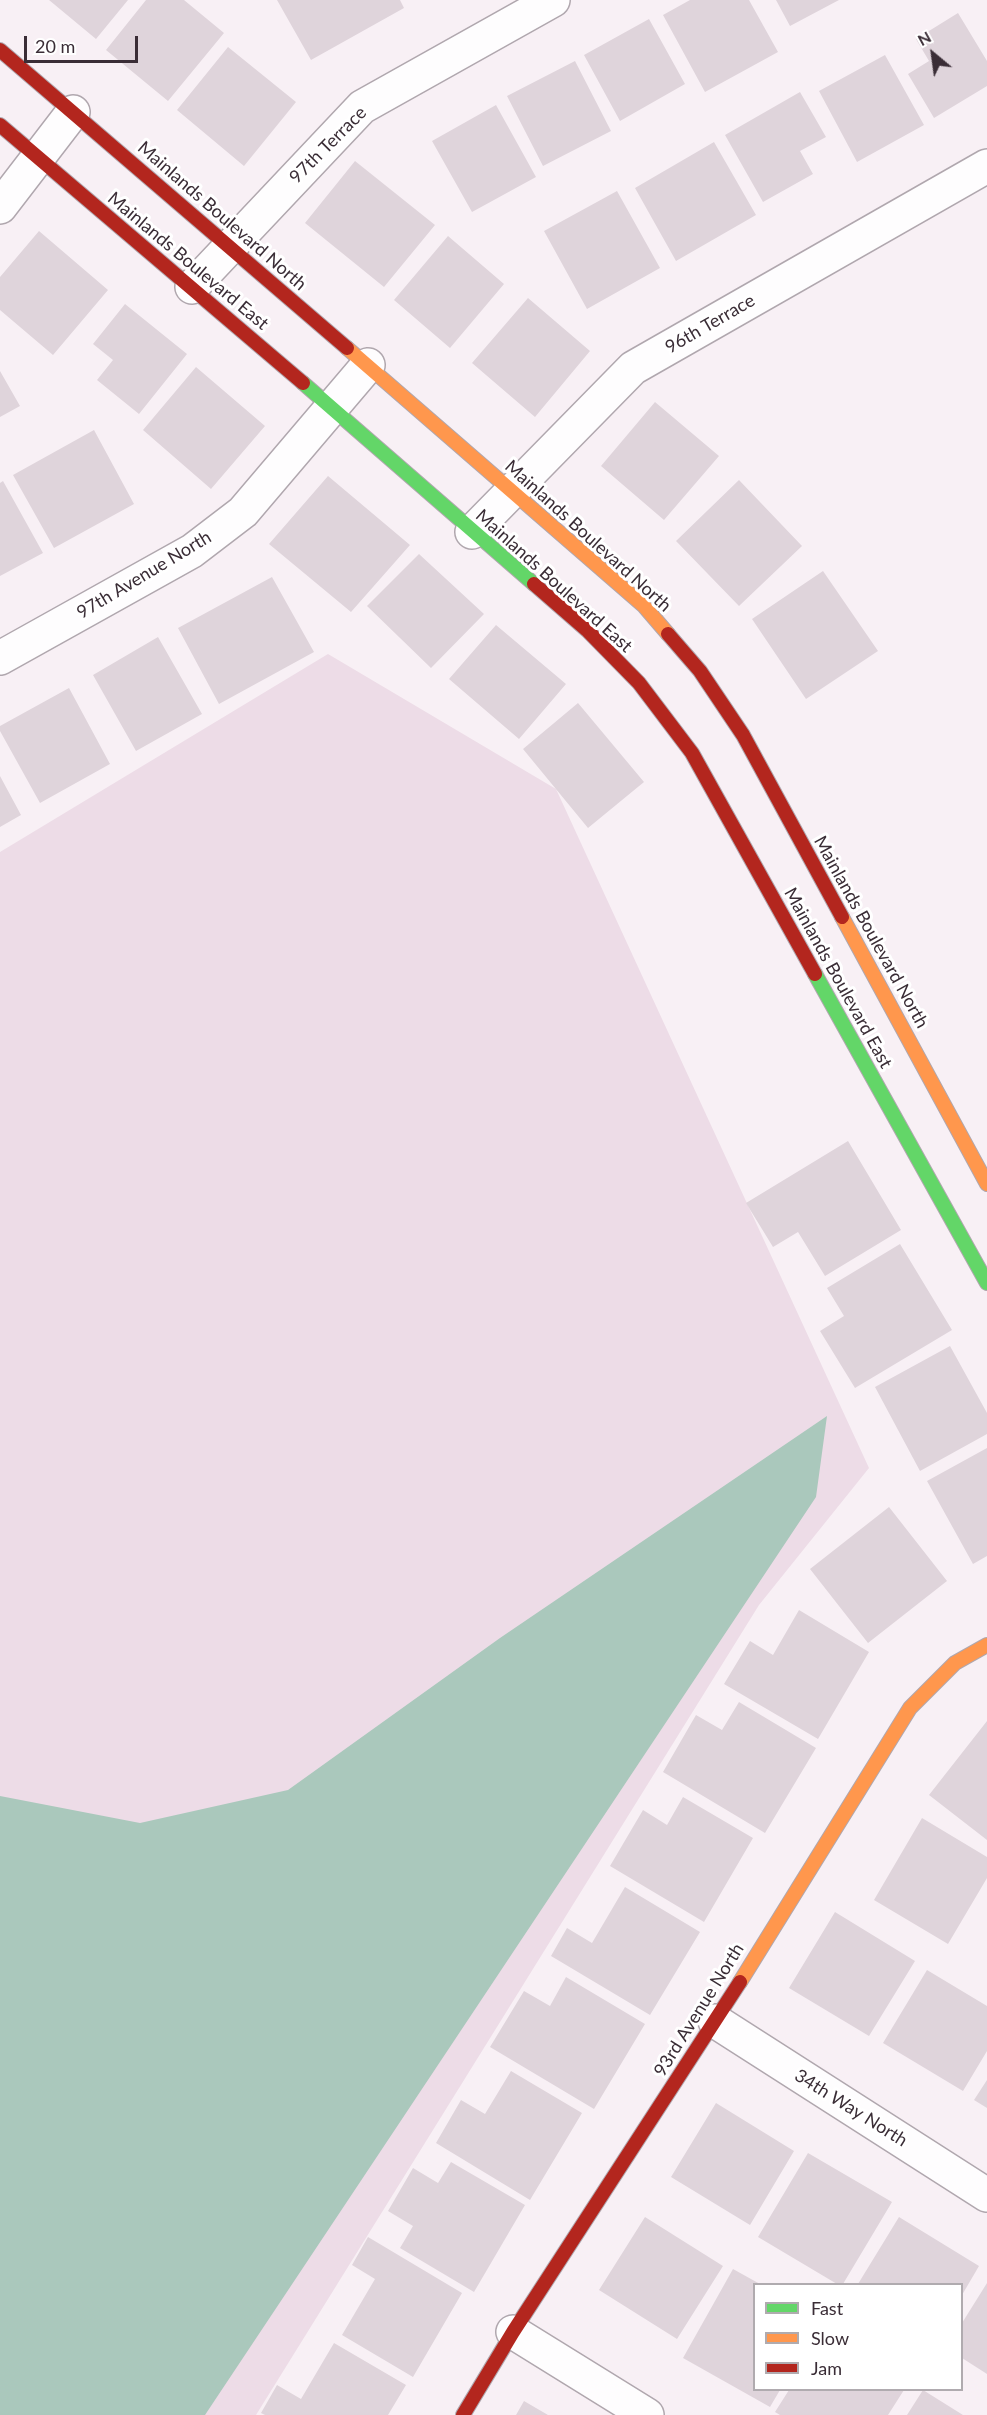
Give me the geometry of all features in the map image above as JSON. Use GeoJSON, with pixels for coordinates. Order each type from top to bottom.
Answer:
{"type":"FeatureCollection","features":[{"type":"Feature","properties":{"kind":"street","name":"97th Terrace"},"geometry":{"type":"LineString","coordinates":[[192,287],[362,107],[553,0]]}},
{"type":"Feature","properties":{"kind":"street","name":"Mainlands Boulevard North"},"geometry":{"type":"LineString","coordinates":[[0,50],[231,246],[644,606],[700,671],[743,735],[987,1184]]}},
{"type":"Feature","properties":{"kind":"street"},"geometry":{"type":"LineString","coordinates":[[0,207],[73,112]]}},
{"type":"Feature","properties":{"kind":"street","name":"Mainlands Boulevard East"},"geometry":{"type":"LineString","coordinates":[[0,125],[192,287],[603,646],[639,683],[692,753],[987,1283]]}},
{"type":"Feature","properties":{"kind":"street","name":"96th Terrace"},"geometry":{"type":"LineString","coordinates":[[472,532],[633,368],[987,166]]}},
{"type":"Feature","properties":{"kind":"street","name":"97th Avenue North"},"geometry":{"type":"LineString","coordinates":[[0,658],[192,551],[243,512],[368,365]]}},
{"type":"Feature","properties":{"kind":"street","name":"93rd Avenue North"},"geometry":{"type":"LineString","coordinates":[[463,2415],[513,2332],[715,2021],[910,1708],[955,1663],[987,1645]]}},
{"type":"Feature","properties":{"kind":"street","name":"34th Way North"},"geometry":{"type":"LineString","coordinates":[[715,2021],[987,2194]]}},
{"type":"Feature","properties":{"kind":"street"},"geometry":{"type":"LineString","coordinates":[[513,2332],[648,2415]]}},
{"type":"Feature","properties":{"kind":"shaded area"},"geometry":{"type":"Polygon","coordinates":[[[328,654],[556,789],[869,1468],[759,1605],[256,2415],[0,2415],[0,852],[328,654]]]}},
{"type":"Feature","properties":{"kind":"shaded area"},"geometry":{"type":"Polygon","coordinates":[[[827,1416],[816,1497],[205,2415],[0,2415],[0,1796],[140,1823],[288,1790],[500,1638],[827,1416]]]}},
{"type":"Feature","properties":{"kind":"building"},"geometry":{"type":"Polygon","coordinates":[[[49,0],[128,0],[96,39],[49,0]]]}},
{"type":"Feature","properties":{"kind":"building"},"geometry":{"type":"Polygon","coordinates":[[[146,0],[184,0],[224,33],[168,101],[106,50],[146,0]]]}},
{"type":"Feature","properties":{"kind":"building"},"geometry":{"type":"Polygon","coordinates":[[[277,0],[400,0],[404,8],[311,60],[277,0]]]}},
{"type":"Feature","properties":{"kind":"building"},"geometry":{"type":"Polygon","coordinates":[[[690,0],[749,0],[778,52],[705,92],[663,15],[690,0]]]}},
{"type":"Feature","properties":{"kind":"building"},"geometry":{"type":"Polygon","coordinates":[[[776,0],[839,0],[790,26],[776,0]]]}},
{"type":"Feature","properties":{"kind":"building"},"geometry":{"type":"Polygon","coordinates":[[[958,13],[987,61],[987,86],[934,118],[908,74],[929,61],[916,39],[958,13]]]}},
{"type":"Feature","properties":{"kind":"building"},"geometry":{"type":"Polygon","coordinates":[[[649,19],[685,84],[620,121],[584,55],[649,19]]]}},
{"type":"Feature","properties":{"kind":"building"},"geometry":{"type":"Polygon","coordinates":[[[228,47],[296,102],[244,166],[177,110],[228,47]]]}},
{"type":"Feature","properties":{"kind":"building"},"geometry":{"type":"Polygon","coordinates":[[[885,55],[924,125],[857,162],[819,91],[885,55]]]}},
{"type":"Feature","properties":{"kind":"building"},"geometry":{"type":"Polygon","coordinates":[[[575,61],[611,131],[543,166],[507,96],[575,61]]]}},
{"type":"Feature","properties":{"kind":"building"},"geometry":{"type":"Polygon","coordinates":[[[800,92],[826,137],[800,151],[813,174],[763,202],[725,135],[800,92]]]}},
{"type":"Feature","properties":{"kind":"building"},"geometry":{"type":"Polygon","coordinates":[[[496,105],[536,177],[472,212],[432,141],[496,105]]]}},
{"type":"Feature","properties":{"kind":"building"},"geometry":{"type":"Polygon","coordinates":[[[714,142],[756,215],[676,261],[635,188],[714,142]]]}},
{"type":"Feature","properties":{"kind":"building"},"geometry":{"type":"Polygon","coordinates":[[[355,161],[435,225],[384,287],[305,223],[355,161]]]}},
{"type":"Feature","properties":{"kind":"building"},"geometry":{"type":"Polygon","coordinates":[[[617,191],[660,268],[587,309],[544,231],[617,191]]]}},
{"type":"Feature","properties":{"kind":"building"},"geometry":{"type":"Polygon","coordinates":[[[39,231],[108,290],[53,355],[0,310],[0,277],[39,231]]]}},
{"type":"Feature","properties":{"kind":"building"},"geometry":{"type":"Polygon","coordinates":[[[448,236],[504,284],[450,348],[394,300],[448,236]]]}},
{"type":"Feature","properties":{"kind":"building"},"geometry":{"type":"Polygon","coordinates":[[[528,298],[590,351],[535,417],[472,363],[528,298]]]}},
{"type":"Feature","properties":{"kind":"building"},"geometry":{"type":"Polygon","coordinates":[[[125,304],[187,354],[139,414],[97,380],[113,360],[93,344],[125,304]]]}},
{"type":"Feature","properties":{"kind":"building"},"geometry":{"type":"Polygon","coordinates":[[[196,367],[265,426],[211,489],[143,430],[196,367]]]}},
{"type":"Feature","properties":{"kind":"building"},"geometry":{"type":"Polygon","coordinates":[[[0,371],[20,406],[0,417],[0,371]]]}},
{"type":"Feature","properties":{"kind":"building"},"geometry":{"type":"Polygon","coordinates":[[[655,402],[719,456],[664,520],[601,466],[655,402]]]}},
{"type":"Feature","properties":{"kind":"building"},"geometry":{"type":"Polygon","coordinates":[[[94,430],[134,504],[54,548],[13,475],[94,430]]]}},
{"type":"Feature","properties":{"kind":"building"},"geometry":{"type":"Polygon","coordinates":[[[328,476],[410,545],[351,612],[269,544],[328,476]]]}},
{"type":"Feature","properties":{"kind":"building"},"geometry":{"type":"Polygon","coordinates":[[[739,480],[802,546],[739,606],[676,541],[739,480]]]}},
{"type":"Feature","properties":{"kind":"building"},"geometry":{"type":"Polygon","coordinates":[[[3,481],[43,553],[0,576],[0,483],[3,481]]]}},
{"type":"Feature","properties":{"kind":"building"},"geometry":{"type":"Polygon","coordinates":[[[419,554],[484,614],[431,668],[367,606],[419,554]]]}},
{"type":"Feature","properties":{"kind":"building"},"geometry":{"type":"Polygon","coordinates":[[[823,571],[878,651],[806,699],[752,619],[823,571]]]}},
{"type":"Feature","properties":{"kind":"building"},"geometry":{"type":"Polygon","coordinates":[[[272,577],[314,652],[219,704],[178,628],[272,577]]]}},
{"type":"Feature","properties":{"kind":"building"},"geometry":{"type":"Polygon","coordinates":[[[496,625],[566,684],[519,739],[449,679],[496,625]]]}},
{"type":"Feature","properties":{"kind":"building"},"geometry":{"type":"Polygon","coordinates":[[[158,637],[202,714],[136,751],[93,675],[158,637]]]}},
{"type":"Feature","properties":{"kind":"building"},"geometry":{"type":"Polygon","coordinates":[[[69,688],[110,764],[40,803],[0,731],[0,726],[69,688]]]}},
{"type":"Feature","properties":{"kind":"building"},"geometry":{"type":"Polygon","coordinates":[[[578,703],[644,782],[588,828],[523,749],[578,703]]]}},
{"type":"Feature","properties":{"kind":"building"},"geometry":{"type":"Polygon","coordinates":[[[0,776],[21,815],[0,827],[0,776]]]}},
{"type":"Feature","properties":{"kind":"building"},"geometry":{"type":"Polygon","coordinates":[[[848,1141],[901,1230],[825,1276],[798,1232],[773,1247],[746,1203],[848,1141]]]}},
{"type":"Feature","properties":{"kind":"building"},"geometry":{"type":"Polygon","coordinates":[[[900,1244],[952,1330],[855,1388],[820,1331],[844,1316],[827,1288],[900,1244]]]}},
{"type":"Feature","properties":{"kind":"building"},"geometry":{"type":"Polygon","coordinates":[[[950,1346],[987,1413],[987,1434],[920,1471],[875,1387],[950,1346]]]}},
{"type":"Feature","properties":{"kind":"building"},"geometry":{"type":"Polygon","coordinates":[[[987,1448],[987,1556],[973,1564],[927,1481],[987,1448]]]}},
{"type":"Feature","properties":{"kind":"building"},"geometry":{"type":"Polygon","coordinates":[[[889,1507],[947,1581],[868,1643],[810,1569],[889,1507]]]}},
{"type":"Feature","properties":{"kind":"building"},"geometry":{"type":"Polygon","coordinates":[[[799,1610],[869,1652],[818,1739],[724,1684],[750,1641],[773,1655],[799,1610]]]}},
{"type":"Feature","properties":{"kind":"building"},"geometry":{"type":"Polygon","coordinates":[[[739,1702],[816,1748],[765,1833],[663,1772],[696,1715],[722,1730],[739,1702]]]}},
{"type":"Feature","properties":{"kind":"building"},"geometry":{"type":"Polygon","coordinates":[[[987,1721],[987,1840],[929,1795],[987,1721]]]}},
{"type":"Feature","properties":{"kind":"building"},"geometry":{"type":"Polygon","coordinates":[[[683,1797],[753,1838],[704,1922],[610,1866],[643,1810],[667,1825],[683,1797]]]}},
{"type":"Feature","properties":{"kind":"building"},"geometry":{"type":"Polygon","coordinates":[[[922,1818],[987,1857],[987,1878],[948,1944],[874,1900],[922,1818]]]}},
{"type":"Feature","properties":{"kind":"building"},"geometry":{"type":"Polygon","coordinates":[[[625,1887],[700,1932],[650,2015],[551,1956],[567,1928],[592,1943],[625,1887]]]}},
{"type":"Feature","properties":{"kind":"building"},"geometry":{"type":"Polygon","coordinates":[[[835,1912],[915,1961],[869,2036],[789,1988],[835,1912]]]}},
{"type":"Feature","properties":{"kind":"building"},"geometry":{"type":"Polygon","coordinates":[[[927,1970],[987,2006],[987,2051],[963,2091],[883,2043],[927,1970]]]}},
{"type":"Feature","properties":{"kind":"building"},"geometry":{"type":"Polygon","coordinates":[[[566,1977],[645,2024],[594,2109],[490,2047],[524,1991],[550,2006],[566,1977]]]}},
{"type":"Feature","properties":{"kind":"building"},"geometry":{"type":"Polygon","coordinates":[[[511,2071],[582,2113],[530,2200],[436,2143],[461,2100],[485,2114],[511,2071]]]}},
{"type":"Feature","properties":{"kind":"building"},"geometry":{"type":"Polygon","coordinates":[[[987,2080],[987,2108],[974,2100],[987,2080]]]}},
{"type":"Feature","properties":{"kind":"building"},"geometry":{"type":"Polygon","coordinates":[[[716,2103],[794,2151],[750,2225],[671,2177],[716,2103]]]}},
{"type":"Feature","properties":{"kind":"building"},"geometry":{"type":"Polygon","coordinates":[[[808,2153],[892,2202],[844,2283],[835,2283],[758,2237],[808,2153]]]}},
{"type":"Feature","properties":{"kind":"building"},"geometry":{"type":"Polygon","coordinates":[[[451,2162],[525,2205],[474,2292],[400,2248],[413,2226],[388,2211],[413,2168],[438,2183],[451,2162]]]}},
{"type":"Feature","properties":{"kind":"building"},"geometry":{"type":"Polygon","coordinates":[[[645,2217],[723,2266],[677,2339],[599,2290],[645,2217]]]}},
{"type":"Feature","properties":{"kind":"building"},"geometry":{"type":"Polygon","coordinates":[[[899,2217],[979,2266],[963,2293],[963,2283],[859,2283],[899,2217]]]}},
{"type":"Feature","properties":{"kind":"building"},"geometry":{"type":"Polygon","coordinates":[[[368,2237],[462,2293],[413,2377],[342,2335],[375,2279],[352,2265],[368,2237]]]}},
{"type":"Feature","properties":{"kind":"building"},"geometry":{"type":"Polygon","coordinates":[[[733,2269],[758,2283],[753,2283],[753,2391],[779,2391],[770,2407],[683,2358],[733,2269]]]}},
{"type":"Feature","properties":{"kind":"building"},"geometry":{"type":"Polygon","coordinates":[[[987,2283],[987,2374],[963,2359],[963,2321],[987,2283]]]}},
{"type":"Feature","properties":{"kind":"building"},"geometry":{"type":"Polygon","coordinates":[[[334,2343],[406,2385],[388,2415],[265,2415],[261,2413],[277,2385],[301,2399],[334,2343]]]}},
{"type":"Feature","properties":{"kind":"building"},"geometry":{"type":"Polygon","coordinates":[[[788,2391],[903,2391],[888,2415],[780,2415],[775,2412],[788,2391]]]}},
{"type":"Feature","properties":{"kind":"building"},"geometry":{"type":"Polygon","coordinates":[[[922,2391],[925,2391],[963,2415],[907,2415],[922,2391]]]}},
{"type":"Feature","properties":{"kind":"building"},"geometry":{"type":"Polygon","coordinates":[[[524,2401],[548,2415],[516,2415],[524,2401]]]}},
{"type":"Feature","properties":{"kind":"traffic: fast"},"geometry":{"type":"LineString","coordinates":[[303,383],[534,584]]}},
{"type":"Feature","properties":{"kind":"traffic: fast"},"geometry":{"type":"LineString","coordinates":[[815,974],[987,1283]]}},
{"type":"Feature","properties":{"kind":"traffic: slow"},"geometry":{"type":"LineString","coordinates":[[347,348],[644,606],[668,634]]}},
{"type":"Feature","properties":{"kind":"traffic: slow"},"geometry":{"type":"LineString","coordinates":[[842,917],[987,1184]]}},
{"type":"Feature","properties":{"kind":"traffic: slow"},"geometry":{"type":"LineString","coordinates":[[740,1982],[910,1708],[955,1663],[987,1645]]}},
{"type":"Feature","properties":{"kind":"traffic: jam"},"geometry":{"type":"LineString","coordinates":[[0,50],[347,348]]}},
{"type":"Feature","properties":{"kind":"traffic: jam"},"geometry":{"type":"LineString","coordinates":[[0,125],[303,383]]}},
{"type":"Feature","properties":{"kind":"traffic: jam"},"geometry":{"type":"LineString","coordinates":[[534,584],[588,631],[639,683],[692,753],[815,974]]}},
{"type":"Feature","properties":{"kind":"traffic: jam"},"geometry":{"type":"LineString","coordinates":[[668,634],[700,671],[743,735],[842,917]]}},
{"type":"Feature","properties":{"kind":"traffic: jam"},"geometry":{"type":"LineString","coordinates":[[463,2415],[513,2332],[740,1982]]}}]}
